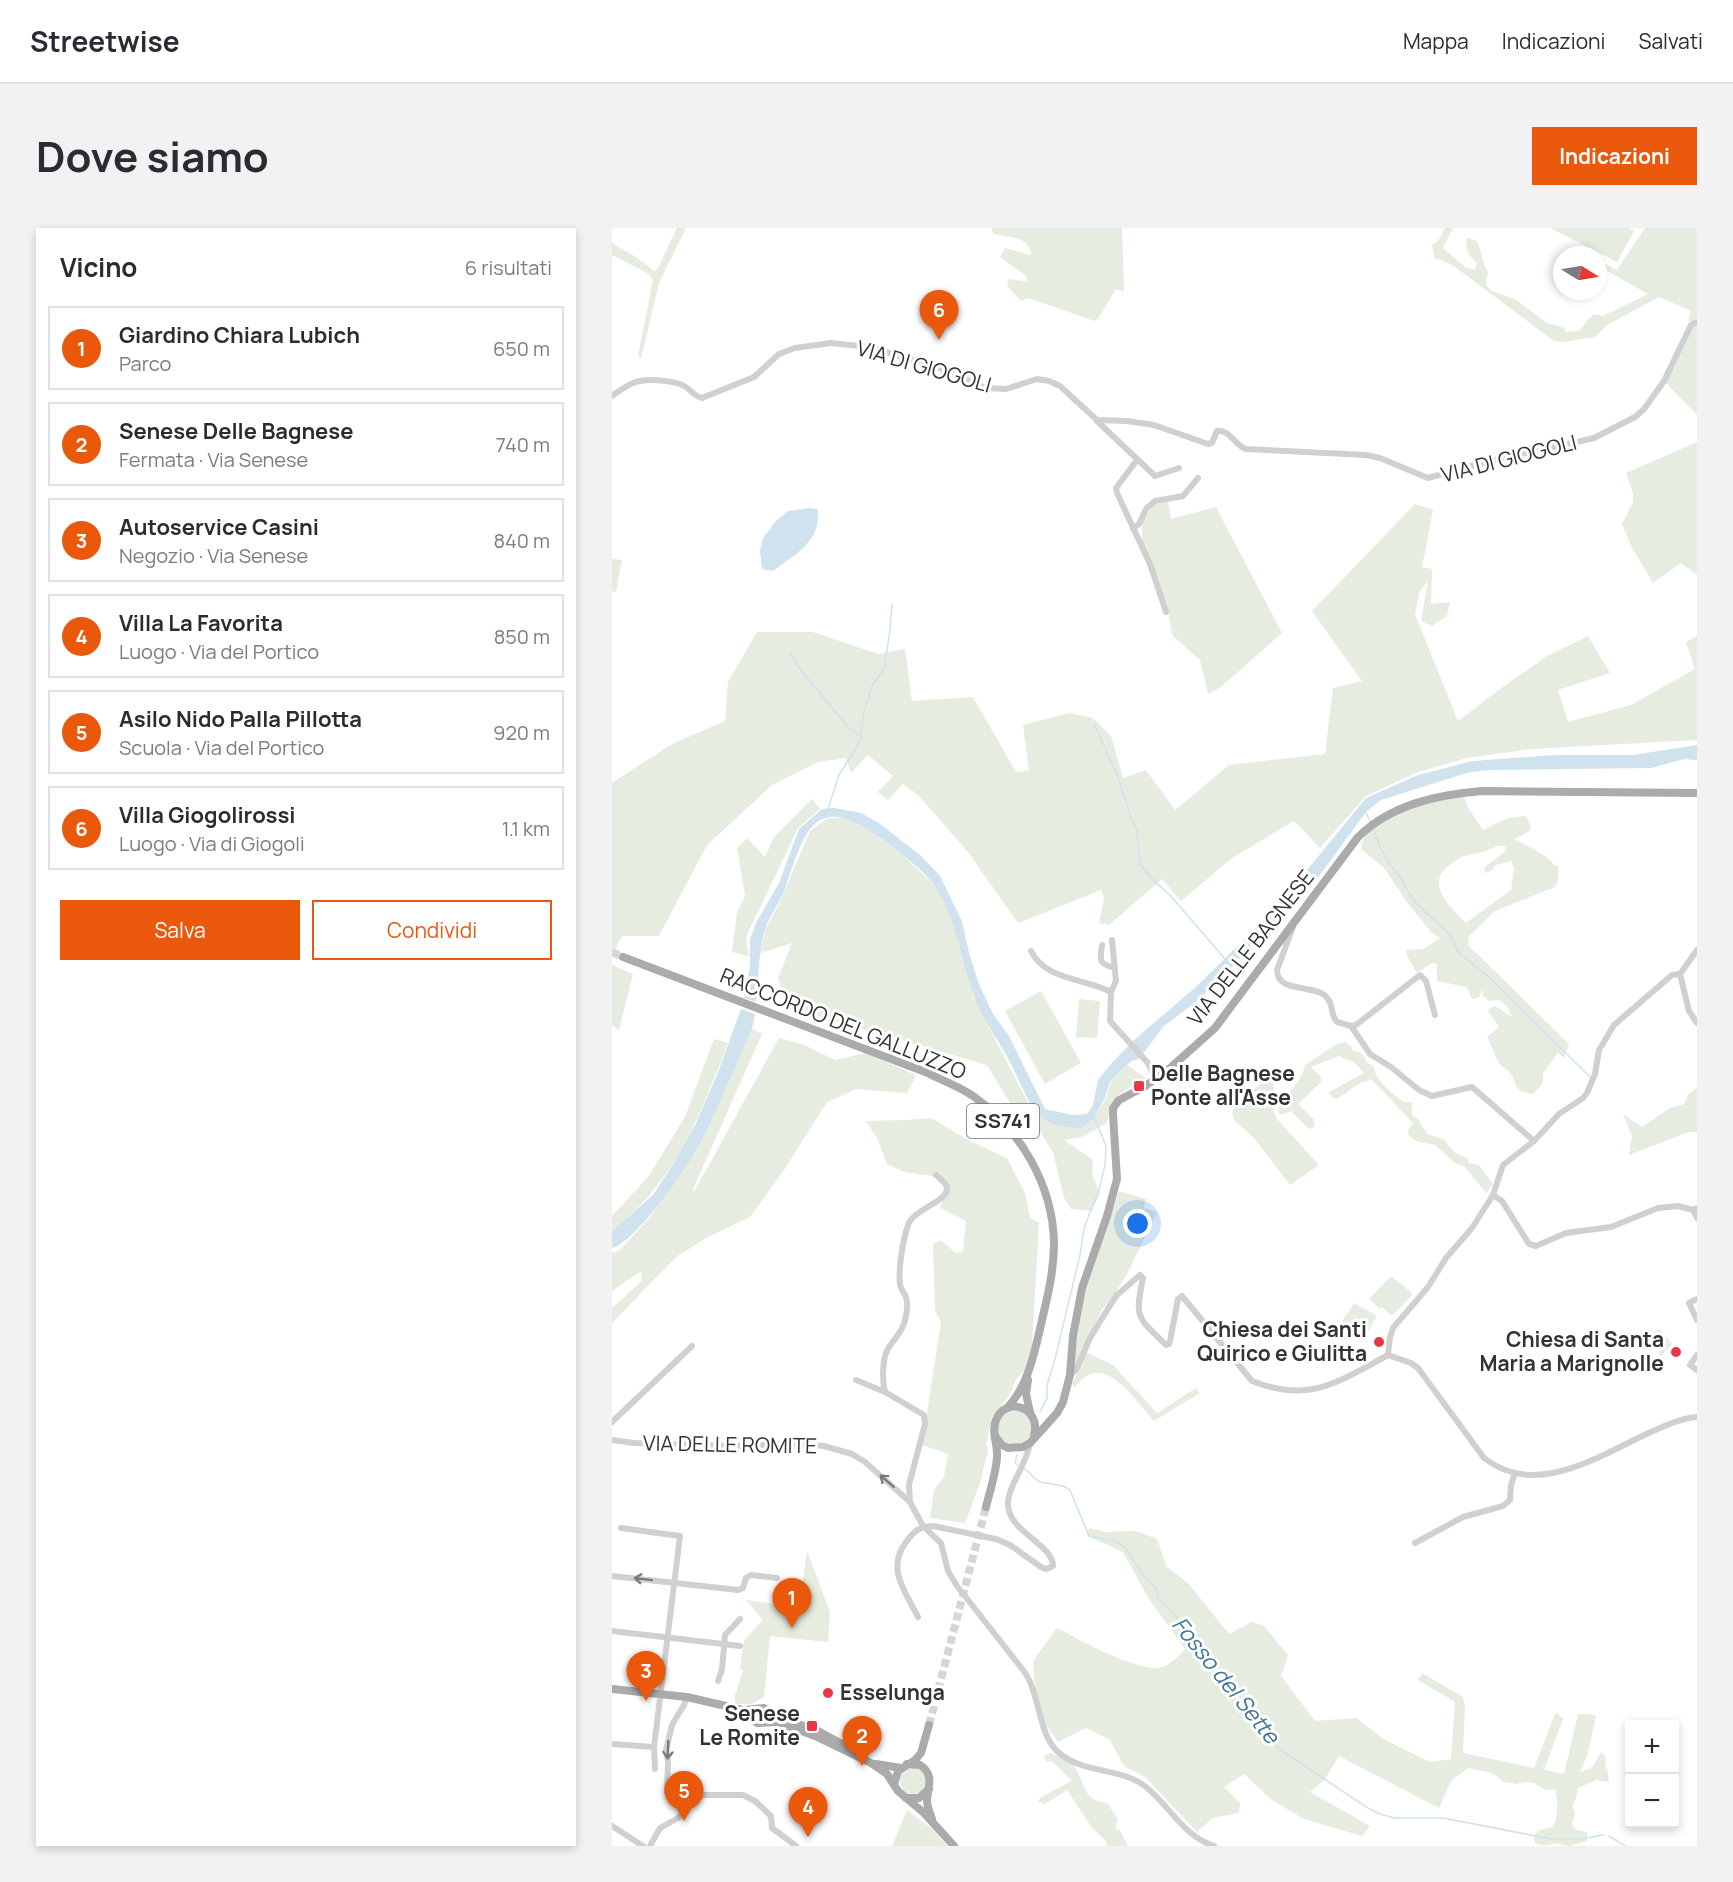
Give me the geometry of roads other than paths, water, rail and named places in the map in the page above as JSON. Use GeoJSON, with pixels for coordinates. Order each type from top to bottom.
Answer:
{"type":"FeatureCollection","features":[{"type":"Feature","properties":{"kind":"main road","name":"VIA DELLE BAGNESE"},"geometry":{"type":"LineString","coordinates":[[1032,1440],[1062,1406],[1070,1375],[1073,1336],[1082,1288],[1117,1179],[1113,1108],[1123,1097],[1156,1080],[1215,1028],[1358,837],[1377,820],[1400,808],[1447,795],[1482,791],[1697,793]]}},
{"type":"Feature","properties":{"kind":"main road","name":"RACCORDO DEL GALLUZZO"},"geometry":{"type":"LineString","coordinates":[[623,957],[928,1073],[971,1095],[993,1111],[1013,1132],[1044,1188],[1052,1219],[1053,1264],[1026,1394],[1032,1415]]}},
{"type":"Feature","properties":{"kind":"main road","name":"RACCORDO DEL GALLUZZO"},"geometry":{"type":"LineString","coordinates":[[1007,1408],[1021,1390],[1031,1364]]}},
{"type":"Feature","properties":{"kind":"main road"},"geometry":{"type":"LineString","coordinates":[[1007,1408],[1021,1407],[1042,1420],[1050,1420]]}},
{"type":"Feature","properties":{"kind":"main road","name":"SS741"},"geometry":{"type":"LineString","coordinates":[[996,1472],[994,1429],[996,1418],[1007,1408]]}},
{"type":"Feature","properties":{"kind":"main road","name":"SS741"},"geometry":{"type":"LineString","coordinates":[[1032,1415],[1036,1429],[1032,1440]]}},
{"type":"Feature","properties":{"kind":"main road"},"geometry":{"type":"LineString","coordinates":[[995,1436],[1002,1445],[1015,1449],[1032,1440]]}},
{"type":"Feature","properties":{"kind":"main road","name":"SS741"},"geometry":{"type":"LineString","coordinates":[[986,1507],[1002,1458],[1015,1449]]}},
{"type":"Feature","properties":{"kind":"main road"},"geometry":{"type":"LineString","coordinates":[[612,1689],[660,1692],[743,1710],[764,1708],[769,1713],[836,1740],[887,1774],[898,1791],[932,1821],[954,1846]]}},
{"type":"Feature","properties":{"kind":"main road"},"geometry":{"type":"LineString","coordinates":[[752,1717],[756,1708]]}},
{"type":"Feature","properties":{"kind":"main road"},"geometry":{"type":"LineString","coordinates":[[743,1710],[757,1723],[776,1722],[815,1736],[869,1762],[904,1766],[920,1765],[928,1773],[930,1782],[926,1794],[919,1798],[904,1797]]}},
{"type":"Feature","properties":{"kind":"main road"},"geometry":{"type":"LineString","coordinates":[[766,1722],[769,1713]]}},
{"type":"Feature","properties":{"kind":"main road"},"geometry":{"type":"LineString","coordinates":[[894,1784],[896,1774],[919,1756],[925,1745],[930,1725]]}},
{"type":"Feature","properties":{"kind":"main road"},"geometry":{"type":"LineString","coordinates":[[925,1745],[930,1782],[927,1805],[932,1821]]}},
{"type":"Feature","properties":{"kind":"street","name":"VIA DI GIOGOLI"},"geometry":{"type":"LineString","coordinates":[[612,396],[633,383],[652,381],[685,386],[699,398],[704,398],[753,377],[779,354],[795,348],[831,344],[869,347],[937,367],[986,388],[1006,389],[1037,379],[1049,381],[1060,386],[1097,420],[1154,425],[1203,443],[1212,442],[1217,431],[1221,430],[1239,446],[1246,448],[1366,455],[1380,458],[1428,478],[1490,461],[1594,438],[1635,417],[1644,409],[1664,381],[1691,325],[1697,322]]}},
{"type":"Feature","properties":{"kind":"street"},"geometry":{"type":"LineString","coordinates":[[1097,420],[1155,476],[1179,468]]}},
{"type":"Feature","properties":{"kind":"street"},"geometry":{"type":"LineString","coordinates":[[1137,460],[1116,488],[1150,564],[1166,612]]}},
{"type":"Feature","properties":{"kind":"street"},"geometry":{"type":"LineString","coordinates":[[1133,529],[1139,524],[1146,509],[1155,501],[1183,496],[1198,478]]}},
{"type":"Feature","properties":{"kind":"street"},"geometry":{"type":"LineString","coordinates":[[1293,925],[1277,970],[1277,977],[1281,982],[1322,994],[1332,1004],[1335,1020],[1351,1026],[1370,1054],[1391,1067],[1419,1090],[1432,1096],[1472,1087],[1534,1141]]}},
{"type":"Feature","properties":{"kind":"street"},"geometry":{"type":"LineString","coordinates":[[1112,940],[1116,981],[1111,992],[1110,1021],[1148,1063],[1156,1080]]}},
{"type":"Feature","properties":{"kind":"street"},"geometry":{"type":"LineString","coordinates":[[1102,945],[1100,959],[1102,963],[1115,968]]}},
{"type":"Feature","properties":{"kind":"street"},"geometry":{"type":"LineString","coordinates":[[1388,1355],[1393,1328],[1428,1287],[1446,1258],[1472,1228],[1493,1195],[1503,1166],[1534,1141],[1559,1114],[1583,1098],[1595,1074],[1599,1050],[1614,1025],[1672,975],[1680,974],[1697,950]]}},
{"type":"Feature","properties":{"kind":"street"},"geometry":{"type":"LineString","coordinates":[[1031,951],[1035,958],[1059,975],[1102,987],[1111,992]]}},
{"type":"Feature","properties":{"kind":"street"},"geometry":{"type":"LineString","coordinates":[[1680,974],[1689,1011],[1697,1023]]}},
{"type":"Feature","properties":{"kind":"street"},"geometry":{"type":"LineString","coordinates":[[1351,1026],[1356,1025],[1420,975],[1426,981],[1435,1015]]}},
{"type":"Feature","properties":{"kind":"street"},"geometry":{"type":"LineString","coordinates":[[885,1392],[886,1353],[905,1320],[907,1306],[905,1295],[900,1287],[906,1236],[912,1218],[920,1210],[941,1200],[945,1195],[946,1185],[936,1175]]}},
{"type":"Feature","properties":{"kind":"street"},"geometry":{"type":"LineString","coordinates":[[1493,1195],[1502,1201],[1529,1244],[1536,1246],[1566,1233],[1611,1227],[1658,1208],[1678,1206],[1695,1209],[1697,1218]]}},
{"type":"Feature","properties":{"kind":"street"},"geometry":{"type":"LineString","coordinates":[[1070,1375],[1076,1370],[1090,1338],[1117,1295],[1140,1275],[1143,1278],[1138,1316],[1164,1344],[1169,1344],[1178,1299],[1182,1296],[1252,1381],[1280,1391],[1300,1392],[1317,1389],[1347,1378],[1388,1355],[1411,1363],[1418,1368],[1484,1458],[1495,1467],[1515,1473],[1542,1477],[1555,1474],[1661,1427],[1697,1417]]}},
{"type":"Feature","properties":{"kind":"street"},"geometry":{"type":"LineString","coordinates":[[1697,1299],[1689,1303],[1697,1320]]}},
{"type":"Feature","properties":{"kind":"street","name":"VIA DELLE ROMITE"},"geometry":{"type":"LineString","coordinates":[[612,1422],[693,1346]]}},
{"type":"Feature","properties":{"kind":"street"},"geometry":{"type":"LineString","coordinates":[[1697,1355],[1690,1365],[1697,1370]]}},
{"type":"Feature","properties":{"kind":"street"},"geometry":{"type":"LineString","coordinates":[[856,1380],[885,1392],[924,1415],[925,1424],[909,1485],[910,1502]]}},
{"type":"Feature","properties":{"kind":"street","name":"VIA DELLE ROMITE"},"geometry":{"type":"LineString","coordinates":[[612,1440],[634,1443],[730,1446],[792,1444],[839,1449],[865,1462],[910,1502],[923,1526],[941,1543],[948,1570],[957,1586],[1027,1676],[1039,1714],[1051,1742],[1060,1753],[1074,1761],[1095,1768],[1133,1777],[1160,1798],[1186,1830],[1202,1842],[1214,1846]]}},
{"type":"Feature","properties":{"kind":"street"},"geometry":{"type":"LineString","coordinates":[[918,1617],[901,1581],[896,1562],[899,1551],[909,1537],[923,1526],[996,1539],[1010,1545],[1041,1567],[1053,1566],[1052,1558],[1018,1527],[1008,1509],[1009,1497],[1032,1440]]}},
{"type":"Feature","properties":{"kind":"street"},"geometry":{"type":"LineString","coordinates":[[1015,1449],[1024,1453],[1025,1462]]}},
{"type":"Feature","properties":{"kind":"street"},"geometry":{"type":"LineString","coordinates":[[1415,1542],[1463,1517],[1503,1506],[1510,1500],[1510,1485],[1515,1473]]}},
{"type":"Feature","properties":{"kind":"street"},"geometry":{"type":"LineString","coordinates":[[621,1528],[680,1536],[654,1747],[655,1769]]}},
{"type":"Feature","properties":{"kind":"street"},"geometry":{"type":"LineString","coordinates":[[612,1576],[738,1590],[751,1575],[777,1578]]}},
{"type":"Feature","properties":{"kind":"street"},"geometry":{"type":"LineString","coordinates":[[718,1681],[723,1669],[725,1635],[740,1619]]}},
{"type":"Feature","properties":{"kind":"street"},"geometry":{"type":"LineString","coordinates":[[612,1631],[740,1646]]}},
{"type":"Feature","properties":{"kind":"street"},"geometry":{"type":"LineString","coordinates":[[687,1697],[672,1725],[666,1750],[667,1792],[687,1809]]}},
{"type":"Feature","properties":{"kind":"street"},"geometry":{"type":"LineString","coordinates":[[612,1743],[654,1747]]}},
{"type":"Feature","properties":{"kind":"street"},"geometry":{"type":"LineString","coordinates":[[650,1846],[660,1828],[678,1818],[695,1799],[703,1795],[743,1795],[755,1801],[772,1819],[772,1828],[796,1846]]}},
{"type":"Feature","properties":{"kind":"street"},"geometry":{"type":"LineString","coordinates":[[612,1826],[642,1845]]}},
{"type":"Feature","properties":{"kind":"water"},"geometry":{"type":"Polygon","coordinates":[[[818,509],[818,522],[809,542],[773,571],[762,569],[760,551],[763,538],[776,521],[788,511],[818,509]]]}},
{"type":"Feature","properties":{"kind":"water"},"geometry":{"type":"Polygon","coordinates":[[[1697,745],[1697,760],[1684,759],[1651,768],[1470,772],[1381,800],[1366,812],[1296,904],[1266,928],[1233,966],[1196,1002],[1164,1026],[1139,1059],[1131,1061],[1110,1082],[1105,1098],[1094,1118],[1082,1128],[1054,1124],[1036,1112],[1030,1103],[1009,1059],[978,1006],[954,928],[944,902],[933,883],[880,838],[858,824],[840,817],[826,818],[815,824],[806,835],[783,894],[765,930],[756,1002],[744,998],[750,966],[750,940],[756,923],[779,883],[799,829],[822,809],[834,808],[861,813],[879,823],[921,856],[940,876],[962,921],[979,984],[993,1014],[1009,1036],[1045,1109],[1073,1115],[1087,1114],[1093,1105],[1098,1080],[1110,1065],[1133,1041],[1197,986],[1258,926],[1281,902],[1366,798],[1418,775],[1473,761],[1555,755],[1633,755],[1697,745]]]}},
{"type":"Feature","properties":{"kind":"water"},"geometry":{"type":"Polygon","coordinates":[[[741,1009],[755,1014],[752,1029],[698,1147],[646,1219],[634,1233],[612,1248],[612,1231],[653,1195],[695,1125],[717,1075],[741,1009]]]}},
{"type":"Feature","properties":{"kind":"waterway"},"geometry":{"type":"LineString","coordinates":[[828,809],[839,775],[857,747],[861,736],[864,711],[872,686],[884,669],[892,604]]}},
{"type":"Feature","properties":{"kind":"waterway"},"geometry":{"type":"LineString","coordinates":[[790,653],[800,669],[848,727],[861,736]]}},
{"type":"Feature","properties":{"kind":"waterway"},"geometry":{"type":"LineString","coordinates":[[1094,724],[1117,774],[1131,818],[1137,829],[1140,864],[1225,959]]}},
{"type":"Feature","properties":{"kind":"waterway"},"geometry":{"type":"LineString","coordinates":[[1365,811],[1371,823]]}},
{"type":"Feature","properties":{"kind":"waterway"},"geometry":{"type":"LineString","coordinates":[[1373,827],[1381,849],[1406,889],[1417,904],[1452,938],[1459,953],[1489,977],[1591,1078]]}},
{"type":"Feature","properties":{"kind":"waterway","name":"Fosso del Sette"},"geometry":{"type":"LineString","coordinates":[[1040,1412],[1047,1398],[1047,1385],[1080,1255],[1084,1228],[1099,1190],[1105,1165],[1106,1146],[1095,1119],[1092,1118]]}},
{"type":"Feature","properties":{"kind":"waterway","name":"Fosso del Sette"},"geometry":{"type":"LineString","coordinates":[[1017,1455],[1015,1463],[1018,1465]]}},
{"type":"Feature","properties":{"kind":"waterway","name":"Fosso del Sette"},"geometry":{"type":"LineString","coordinates":[[1023,1467],[1039,1482],[1063,1486],[1070,1490],[1089,1536],[1116,1541],[1126,1549],[1144,1576],[1157,1590],[1158,1599],[1172,1611],[1195,1641],[1205,1660],[1258,1714],[1267,1738],[1282,1751],[1368,1808],[1395,1818],[1443,1818],[1551,1839],[1578,1839],[1604,1835]]}},
{"type":"Feature","properties":{"kind":"waterway","name":"Fosso del Sette"},"geometry":{"type":"LineString","coordinates":[[1609,1836],[1625,1846]]}},
{"type":"Feature","properties":{"kind":"tunnel"},"geometry":{"type":"LineString","coordinates":[[612,952],[623,957]]}},
{"type":"Feature","properties":{"kind":"tunnel"},"geometry":{"type":"LineString","coordinates":[[929,1725],[986,1507]]}},
{"type":"Feature","properties":{"kind":"place","name":"Villa Giogolirossi"},"geometry":{"type":"Point","coordinates":[939,340]}},
{"type":"Feature","properties":{"kind":"place","name":"Delle Bagnese Ponte all'Asse"},"geometry":{"type":"Point","coordinates":[1139,1086]}},
{"type":"Feature","properties":{"kind":"place","name":"Chiesa dei Santi Quirico e Giulitta"},"geometry":{"type":"Point","coordinates":[1379,1342]}},
{"type":"Feature","properties":{"kind":"place","name":"Chiesa di Santa Maria a Marignolle"},"geometry":{"type":"Point","coordinates":[1676,1352]}},
{"type":"Feature","properties":{"kind":"place","name":"Giardino Chiara Lubich"},"geometry":{"type":"Point","coordinates":[792,1628]}},
{"type":"Feature","properties":{"kind":"place","name":"Esselunga"},"geometry":{"type":"Point","coordinates":[828,1693]}},
{"type":"Feature","properties":{"kind":"place","name":"Autoservice Casini"},"geometry":{"type":"Point","coordinates":[646,1701]}},
{"type":"Feature","properties":{"kind":"place","name":"Senese Le Romite"},"geometry":{"type":"Point","coordinates":[812,1726]}},
{"type":"Feature","properties":{"kind":"place","name":"Senese Delle Bagnese"},"geometry":{"type":"Point","coordinates":[862,1766]}},
{"type":"Feature","properties":{"kind":"place","name":"Asilo Nido Palla Pillotta"},"geometry":{"type":"Point","coordinates":[684,1821]}},
{"type":"Feature","properties":{"kind":"place","name":"Villa La Favorita"},"geometry":{"type":"Point","coordinates":[808,1837]}}]}
